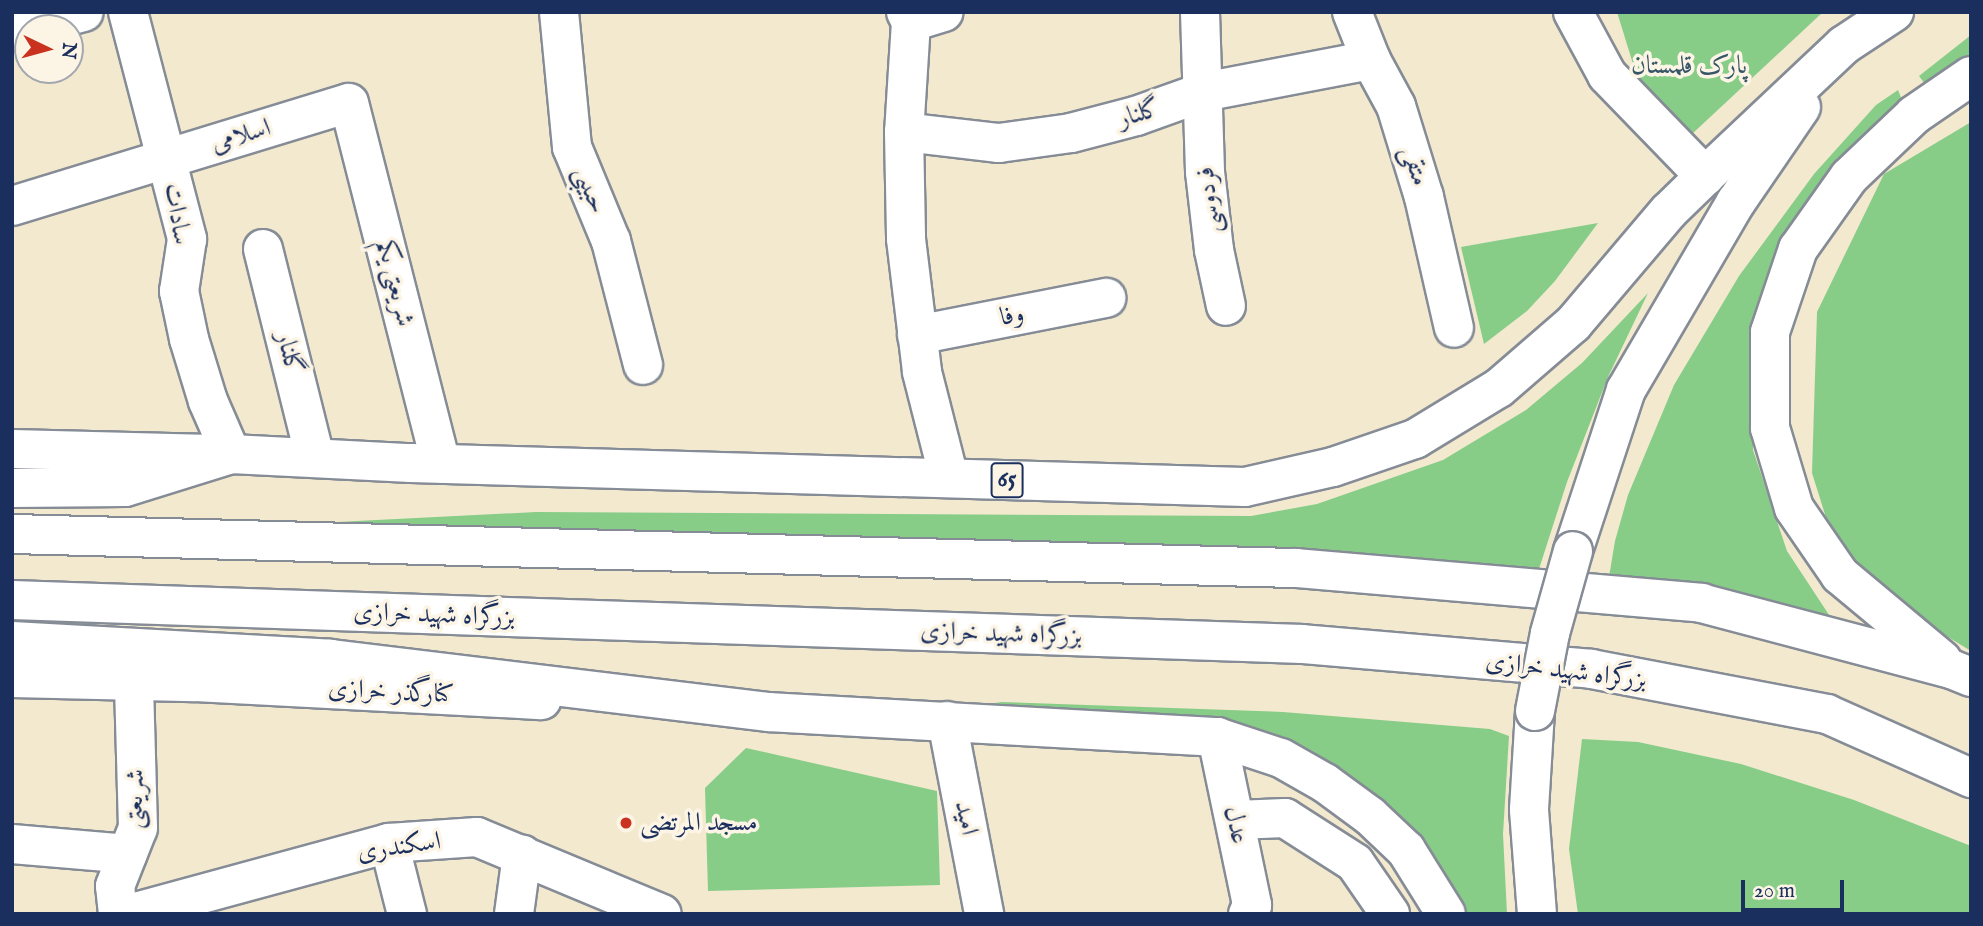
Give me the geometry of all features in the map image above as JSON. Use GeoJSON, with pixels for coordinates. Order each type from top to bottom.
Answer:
{"type":"FeatureCollection","features":[{"type":"Feature","properties":{"kind":"main road"},"geometry":{"type":"LineString","coordinates":[[12,31],[84,12]]}},
{"type":"Feature","properties":{"kind":"main road","name":"سادات"},"geometry":{"type":"LineString","coordinates":[[128,12],[187,239],[179,291],[189,339],[208,401],[231,454]]}},
{"type":"Feature","properties":{"kind":"main road","name":"فردوسی"},"geometry":{"type":"LineString","coordinates":[[1200,12],[1205,172],[1214,250],[1226,306]]}},
{"type":"Feature","properties":{"kind":"main road","name":"متقی"},"geometry":{"type":"LineString","coordinates":[[1352,12],[1371,60],[1396,106],[1424,197],[1454,328]]}},
{"type":"Feature","properties":{"kind":"main road"},"geometry":{"type":"LineString","coordinates":[[1573,12],[1607,75],[1705,176]]}},
{"type":"Feature","properties":{"kind":"main road","name":"65"},"geometry":{"type":"LineString","coordinates":[[12,488],[125,487],[231,454],[441,463],[1245,486],[1333,467],[1415,439],[1499,388],[1573,324],[1669,211],[1705,176],[1844,45],[1894,12]]}},
{"type":"Feature","properties":{"kind":"main road","name":"حبیبی"},"geometry":{"type":"LineString","coordinates":[[563,13],[572,147],[611,241],[643,365]]}},
{"type":"Feature","properties":{"kind":"main road"},"geometry":{"type":"LineString","coordinates":[[920,16],[904,132],[906,239],[922,372],[949,478]]}},
{"type":"Feature","properties":{"kind":"main road"},"geometry":{"type":"LineString","coordinates":[[1538,914],[1529,810],[1535,711],[1550,633],[1573,551],[1626,390],[1736,202],[1844,45]]}},
{"type":"Feature","properties":{"kind":"main road","name":"گلنار"},"geometry":{"type":"LineString","coordinates":[[904,132],[999,143],[1071,133],[1136,116],[1203,92],[1371,60]]}},
{"type":"Feature","properties":{"kind":"main road"},"geometry":{"type":"LineString","coordinates":[[1961,673],[1840,575],[1794,508],[1770,428],[1770,332],[1798,249],[1849,177],[1914,115],[1971,76]]}},
{"type":"Feature","properties":{"kind":"main road","name":"اسلامی"},"geometry":{"type":"LineString","coordinates":[[12,206],[349,103]]}},
{"type":"Feature","properties":{"kind":"main road","name":"شریعتی یکم"},"geometry":{"type":"LineString","coordinates":[[349,103],[441,463]]}},
{"type":"Feature","properties":{"kind":"main road","name":"گلنار"},"geometry":{"type":"LineString","coordinates":[[262,249],[315,458]]}},
{"type":"Feature","properties":{"kind":"main road","name":"وفا"},"geometry":{"type":"LineString","coordinates":[[917,335],[1106,298]]}},
{"type":"Feature","properties":{"kind":"main road"},"geometry":{"type":"LineString","coordinates":[[13,444],[231,454]]}},
{"type":"Feature","properties":{"kind":"main road"},"geometry":{"type":"LineString","coordinates":[[12,534],[1296,568],[1701,603],[1961,673]]}},
{"type":"Feature","properties":{"kind":"main road","name":"بزرگراه شهید خرازی"},"geometry":{"type":"LineString","coordinates":[[12,600],[1302,644],[1591,669],[1827,714],[1971,778]]}},
{"type":"Feature","properties":{"kind":"main road"},"geometry":{"type":"LineString","coordinates":[[12,641],[330,660],[769,712],[1217,737],[1281,758],[1325,783],[1370,816],[1406,850],[1446,914]]}},
{"type":"Feature","properties":{"kind":"main road","name":"کنارگذر خرازی"},"geometry":{"type":"LineString","coordinates":[[12,678],[134,681],[769,712]]}},
{"type":"Feature","properties":{"kind":"main road","name":"شریعتی"},"geometry":{"type":"LineString","coordinates":[[118,914],[115,886],[138,828],[134,681]]}},
{"type":"Feature","properties":{"kind":"main road","name":"امید"},"geometry":{"type":"LineString","coordinates":[[947,721],[984,914]]}},
{"type":"Feature","properties":{"kind":"main road","name":"عدل"},"geometry":{"type":"LineString","coordinates":[[1217,737],[1252,905],[1248,914]]}},
{"type":"Feature","properties":{"kind":"main road"},"geometry":{"type":"LineString","coordinates":[[1236,820],[1285,818],[1355,863],[1390,914]]}},
{"type":"Feature","properties":{"kind":"main road","name":"اسکندری"},"geometry":{"type":"LineString","coordinates":[[128,914],[389,843],[477,837],[662,914]]}},
{"type":"Feature","properties":{"kind":"main road"},"geometry":{"type":"LineString","coordinates":[[389,843],[407,914]]}},
{"type":"Feature","properties":{"kind":"main road"},"geometry":{"type":"LineString","coordinates":[[12,844],[128,854]]}},
{"type":"Feature","properties":{"kind":"main road"},"geometry":{"type":"LineString","coordinates":[[514,914],[522,855]]}},
{"type":"Feature","properties":{"kind":"green space","name":"پارک قلمستان"},"geometry":{"type":"Polygon","coordinates":[[[1617,12],[1823,12],[1663,161],[1617,12]]]}},
{"type":"Feature","properties":{"kind":"green space"},"geometry":{"type":"Polygon","coordinates":[[[1971,35],[1971,69],[1928,88],[1919,76],[1971,35]]]}},
{"type":"Feature","properties":{"kind":"green space"},"geometry":{"type":"Polygon","coordinates":[[[1898,90],[1902,100],[1858,145],[1755,378],[1753,450],[1787,551],[1835,624],[1608,583],[1615,541],[1628,495],[1674,385],[1739,276],[1814,174],[1876,105],[1898,90]]]}},
{"type":"Feature","properties":{"kind":"green space"},"geometry":{"type":"Polygon","coordinates":[[[1971,122],[1971,651],[1884,598],[1829,527],[1812,473],[1817,312],[1884,174],[1971,122]]]}},
{"type":"Feature","properties":{"kind":"green space"},"geometry":{"type":"Polygon","coordinates":[[[1598,223],[1555,281],[1527,311],[1484,344],[1461,247],[1598,223]]]}},
{"type":"Feature","properties":{"kind":"green space"},"geometry":{"type":"Polygon","coordinates":[[[1648,293],[1608,377],[1567,482],[1539,569],[1306,552],[258,526],[536,512],[1251,516],[1317,504],[1443,460],[1526,410],[1582,363],[1648,293]]]}},
{"type":"Feature","properties":{"kind":"green space"},"geometry":{"type":"Polygon","coordinates":[[[1002,702],[1283,712],[1490,729],[1509,736],[1503,834],[1507,914],[1466,914],[1427,844],[1382,802],[1342,776],[954,709],[1002,702]]]}},
{"type":"Feature","properties":{"kind":"green space"},"geometry":{"type":"Polygon","coordinates":[[[1582,739],[1638,742],[1741,764],[1854,800],[1971,846],[1971,914],[1578,914],[1569,849],[1582,739]]]}},
{"type":"Feature","properties":{"kind":"green space"},"geometry":{"type":"Polygon","coordinates":[[[746,748],[937,791],[940,885],[708,891],[705,788],[746,748]]]}},
{"type":"Feature","properties":{"kind":"place","name":"مسجد المرتضی"},"geometry":{"type":"Point","coordinates":[626,823]}}]}
